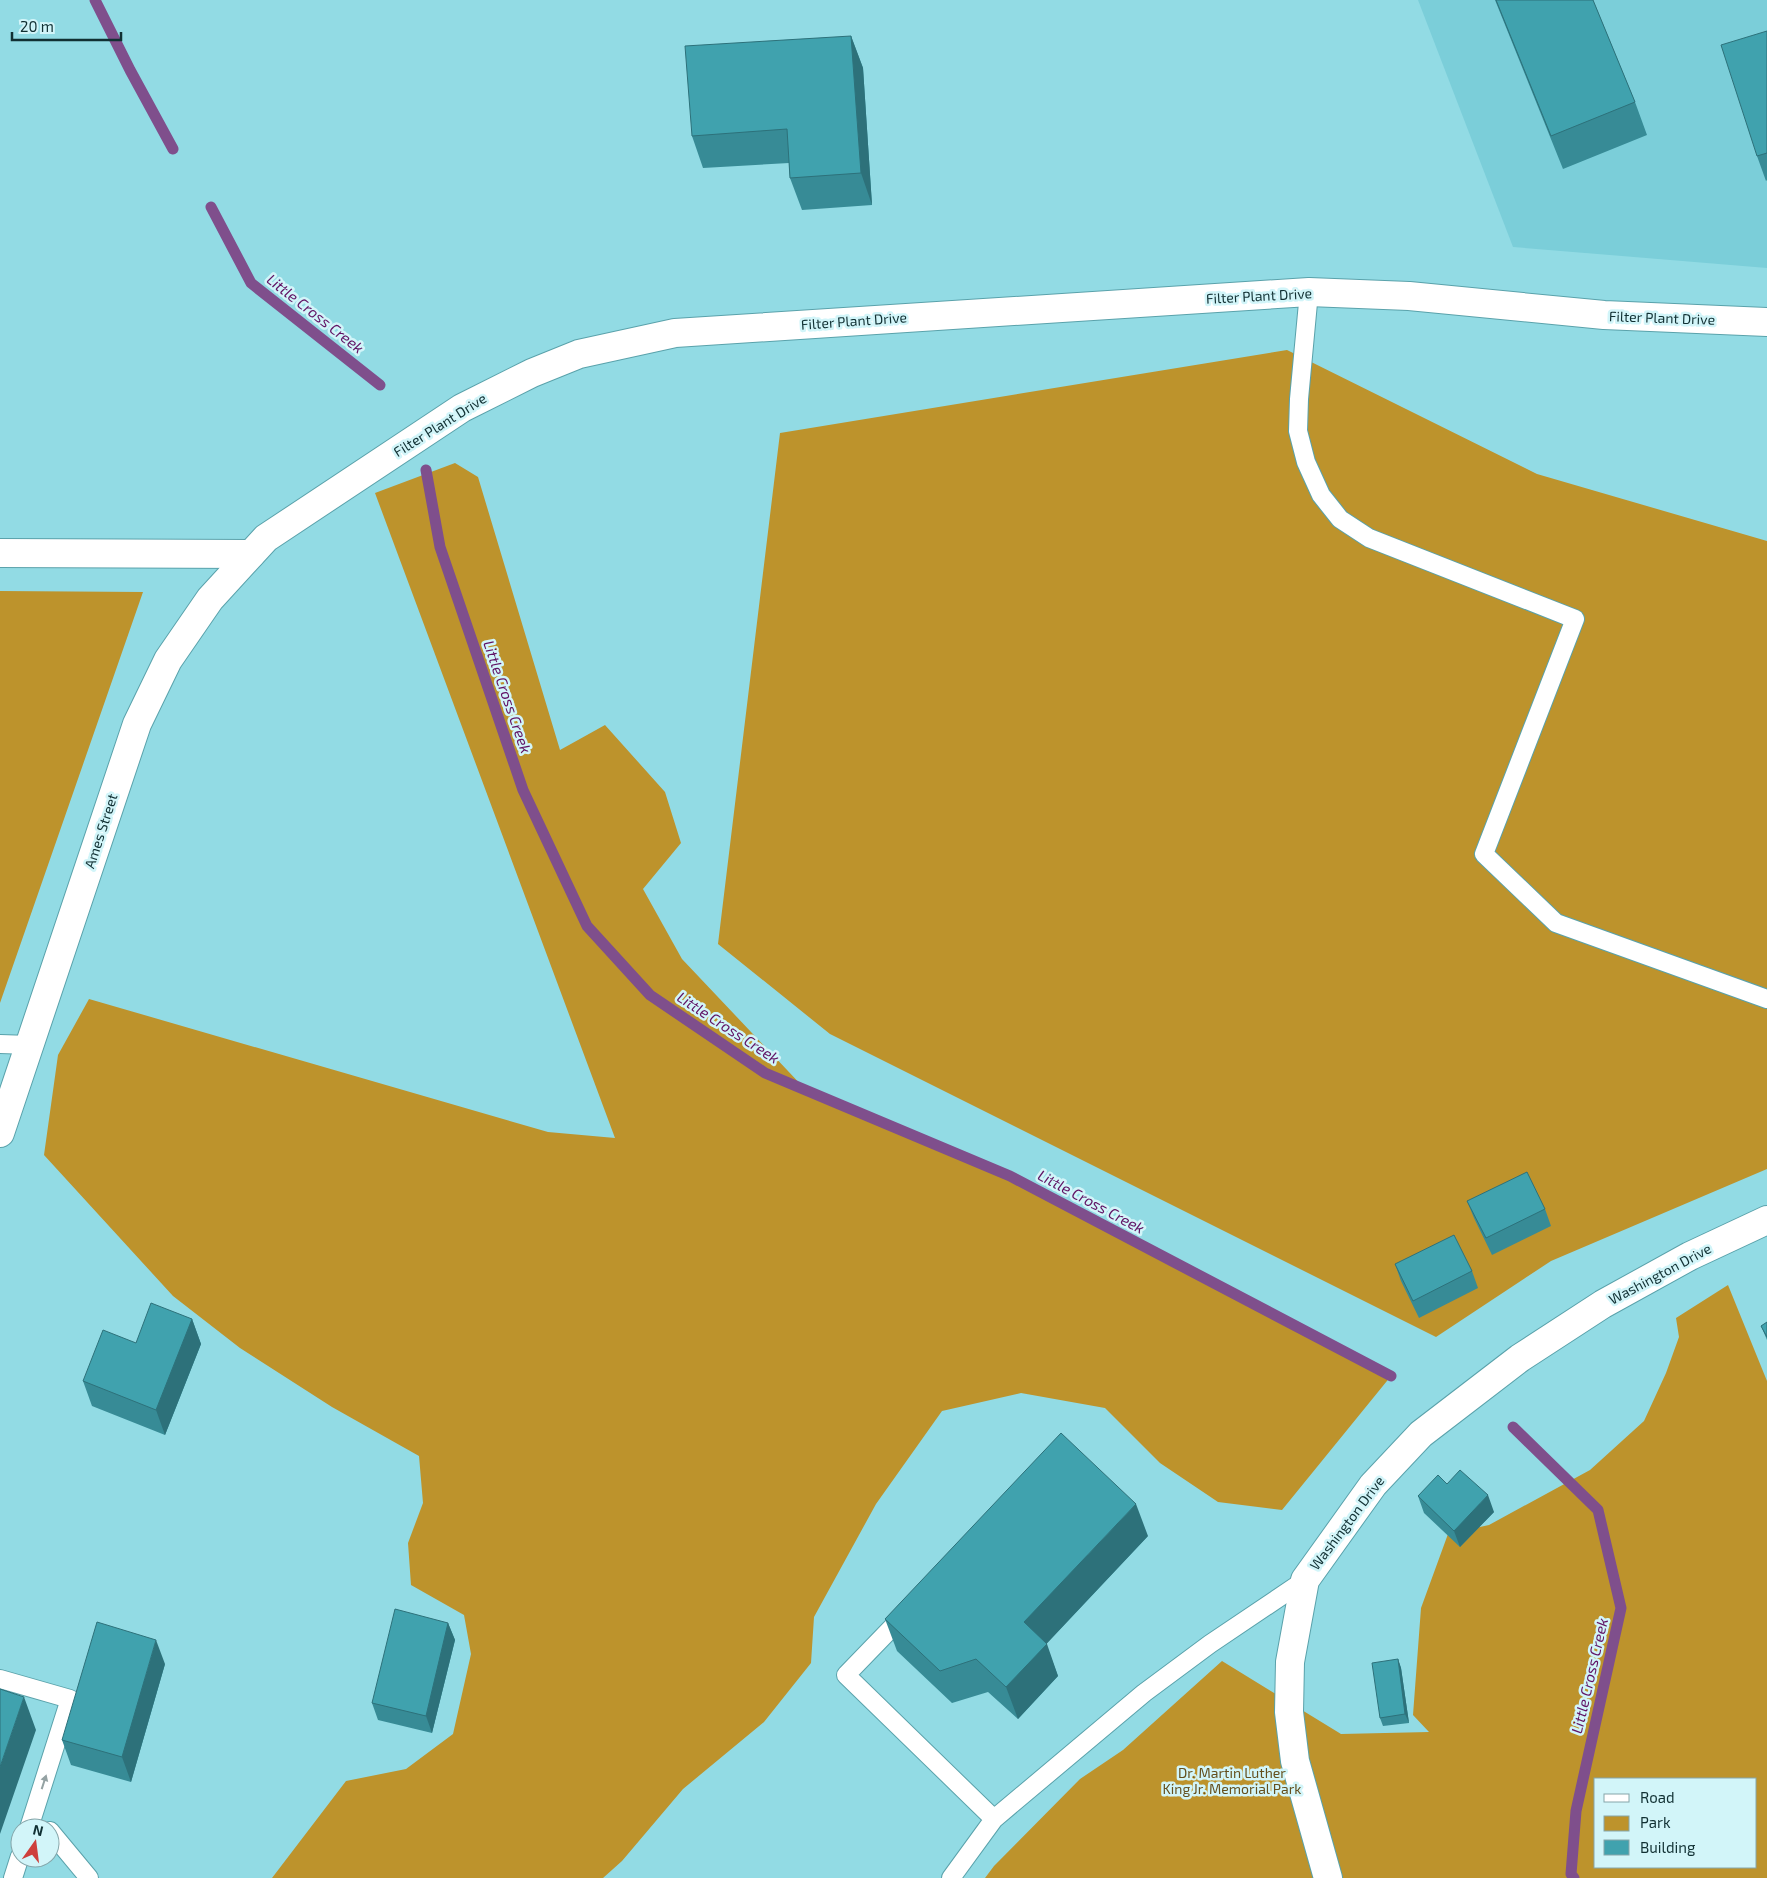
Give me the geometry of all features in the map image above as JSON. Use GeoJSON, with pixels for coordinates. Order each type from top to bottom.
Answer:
{"type":"FeatureCollection","features":[{"type":"Feature","properties":{"kind":"street","name":"Filter Plant Drive"},"geometry":{"type":"LineString","coordinates":[[251,554],[266,538],[462,408],[532,373],[579,354],[675,332],[1310,292],[1409,296],[1604,316],[1767,322]]}},
{"type":"Feature","properties":{"kind":"street"},"geometry":{"type":"LineString","coordinates":[[0,553],[251,554]]}},
{"type":"Feature","properties":{"kind":"street","name":"Ames Street"},"geometry":{"type":"LineString","coordinates":[[0,1133],[137,724],[168,660],[210,599],[251,554]]}},
{"type":"Feature","properties":{"kind":"street","name":"Washington Drive"},"geometry":{"type":"LineString","coordinates":[[1328,1878],[1295,1761],[1289,1712],[1290,1662],[1305,1580],[1373,1485],[1421,1434],[1520,1358],[1603,1304],[1690,1256],[1767,1220]]}},
{"type":"Feature","properties":{"kind":"lane"},"geometry":{"type":"LineString","coordinates":[[1310,292],[1299,399],[1298,431],[1306,462],[1321,495],[1340,519],[1369,538],[1575,619],[1484,854],[1556,923],[1767,999]]}},
{"type":"Feature","properties":{"kind":"lane"},"geometry":{"type":"LineString","coordinates":[[0,1044],[30,1045]]}},
{"type":"Feature","properties":{"kind":"lane"},"geometry":{"type":"LineString","coordinates":[[951,1878],[994,1819],[1144,1693],[1210,1644],[1305,1580]]}},
{"type":"Feature","properties":{"kind":"lane"},"geometry":{"type":"LineString","coordinates":[[920,1598],[846,1675],[994,1819]]}},
{"type":"Feature","properties":{"kind":"lane"},"geometry":{"type":"LineString","coordinates":[[0,1679],[70,1699],[32,1818]]}},
{"type":"Feature","properties":{"kind":"lane"},"geometry":{"type":"LineString","coordinates":[[60,1844],[90,1878]]}},
{"type":"Feature","properties":{"kind":"shaded area"},"geometry":{"type":"Polygon","coordinates":[[[1418,0],[1767,0],[1767,268],[1513,247],[1418,0]]]}},
{"type":"Feature","properties":{"kind":"green space"},"geometry":{"type":"Polygon","coordinates":[[[1287,350],[1537,474],[1767,541],[1767,1169],[1551,1261],[1436,1337],[830,1034],[718,944],[780,433],[1287,350]]]}},
{"type":"Feature","properties":{"kind":"green space"},"geometry":{"type":"Polygon","coordinates":[[[455,463],[478,477],[560,750],[605,725],[665,792],[681,843],[643,889],[682,959],[805,1089],[1045,1195],[1391,1376],[1282,1510],[1218,1502],[1160,1463],[1105,1408],[1021,1393],[942,1411],[876,1504],[814,1617],[811,1663],[764,1722],[683,1789],[622,1861],[603,1878],[272,1878],[346,1781],[406,1769],[453,1734],[471,1654],[464,1615],[411,1585],[408,1543],[423,1503],[419,1456],[332,1407],[240,1348],[173,1296],[44,1155],[58,1055],[89,999],[548,1132],[615,1138],[375,493],[455,463]]]}},
{"type":"Feature","properties":{"kind":"green space"},"geometry":{"type":"Polygon","coordinates":[[[0,591],[143,592],[0,1003],[0,591]]]}},
{"type":"Feature","properties":{"kind":"green space","name":"Dr. Martin Luther King Jr. Memorial Park"},"geometry":{"type":"Polygon","coordinates":[[[1728,1285],[1767,1381],[1767,1878],[985,1878],[994,1866],[1080,1779],[1123,1750],[1222,1661],[1341,1734],[1429,1732],[1413,1715],[1421,1608],[1448,1534],[1489,1525],[1590,1470],[1644,1421],[1666,1373],[1679,1337],[1676,1318],[1728,1285]]]}},
{"type":"Feature","properties":{"kind":"building"},"geometry":{"type":"Polygon","coordinates":[[[1496,0],[1593,0],[1635,102],[1551,136],[1496,0]]]}},
{"type":"Feature","properties":{"kind":"building"},"geometry":{"type":"Polygon","coordinates":[[[1767,31],[1767,153],[1757,156],[1721,45],[1767,31]]]}},
{"type":"Feature","properties":{"kind":"building"},"geometry":{"type":"Polygon","coordinates":[[[851,36],[861,173],[790,178],[787,129],[692,136],[685,46],[851,36]]]}},
{"type":"Feature","properties":{"kind":"building"},"geometry":{"type":"Polygon","coordinates":[[[1527,1172],[1545,1209],[1486,1238],[1467,1201],[1527,1172]]]}},
{"type":"Feature","properties":{"kind":"building"},"geometry":{"type":"Polygon","coordinates":[[[1454,1235],[1472,1271],[1413,1301],[1395,1264],[1454,1235]]]}},
{"type":"Feature","properties":{"kind":"building"},"geometry":{"type":"Polygon","coordinates":[[[151,1303],[192,1319],[156,1410],[83,1381],[103,1330],[136,1343],[151,1303]]]}},
{"type":"Feature","properties":{"kind":"building"},"geometry":{"type":"Polygon","coordinates":[[[1767,1322],[1767,1337],[1761,1326],[1767,1322]]]}},
{"type":"Feature","properties":{"kind":"building"},"geometry":{"type":"Polygon","coordinates":[[[1061,1433],[1136,1504],[1024,1622],[1047,1644],[1006,1687],[976,1659],[940,1671],[885,1619],[1061,1433]]]}},
{"type":"Feature","properties":{"kind":"building"},"geometry":{"type":"Polygon","coordinates":[[[1460,1470],[1488,1495],[1454,1531],[1418,1496],[1438,1475],[1447,1484],[1460,1470]]]}},
{"type":"Feature","properties":{"kind":"building"},"geometry":{"type":"Polygon","coordinates":[[[395,1609],[448,1623],[426,1716],[372,1703],[395,1609]]]}},
{"type":"Feature","properties":{"kind":"building"},"geometry":{"type":"Polygon","coordinates":[[[97,1622],[156,1640],[122,1757],[62,1740],[97,1622]]]}},
{"type":"Feature","properties":{"kind":"building"},"geometry":{"type":"Polygon","coordinates":[[[1398,1659],[1405,1714],[1380,1718],[1372,1663],[1398,1659]]]}},
{"type":"Feature","properties":{"kind":"building"},"geometry":{"type":"Polygon","coordinates":[[[0,1689],[24,1697],[0,1767],[0,1689]]]}},
{"type":"Feature","properties":{"kind":"waterway","name":"Little Cross Creek"},"geometry":{"type":"LineString","coordinates":[[95,0],[173,149]]}},
{"type":"Feature","properties":{"kind":"waterway","name":"Little Cross Creek"},"geometry":{"type":"LineString","coordinates":[[211,207],[251,283],[380,385]]}},
{"type":"Feature","properties":{"kind":"waterway","name":"Little Cross Creek"},"geometry":{"type":"LineString","coordinates":[[426,470],[440,547],[523,790],[587,926],[650,995],[765,1073],[1010,1176],[1391,1376]]}},
{"type":"Feature","properties":{"kind":"waterway","name":"Little Cross Creek"},"geometry":{"type":"LineString","coordinates":[[1513,1427],[1598,1510],[1621,1608],[1576,1811],[1571,1874],[1574,1878]]}}]}
